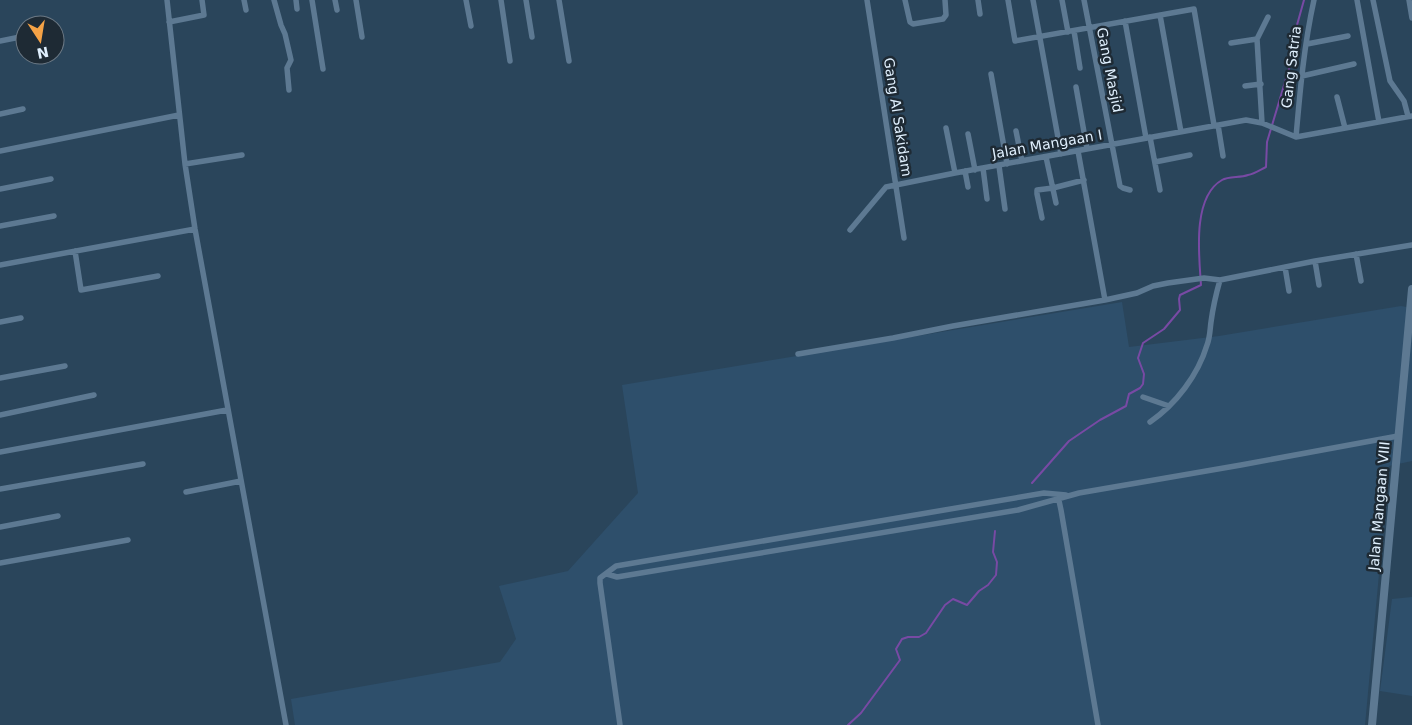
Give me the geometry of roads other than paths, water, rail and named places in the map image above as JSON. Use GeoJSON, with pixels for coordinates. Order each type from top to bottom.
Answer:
{"type":"FeatureCollection","features":[{"type":"Feature","properties":{"kind":"street"},"geometry":{"type":"LineString","coordinates":[[167,0],[172,21],[179,115],[195,229],[286,725]]}},
{"type":"Feature","properties":{"kind":"street"},"geometry":{"type":"LineString","coordinates":[[172,21],[204,15],[202,0]]}},
{"type":"Feature","properties":{"kind":"street"},"geometry":{"type":"LineString","coordinates":[[244,0],[246,10]]}},
{"type":"Feature","properties":{"kind":"street"},"geometry":{"type":"LineString","coordinates":[[274,0],[291,60],[287,70],[289,90]]}},
{"type":"Feature","properties":{"kind":"street"},"geometry":{"type":"LineString","coordinates":[[296,0],[297,9]]}},
{"type":"Feature","properties":{"kind":"street"},"geometry":{"type":"LineString","coordinates":[[312,0],[323,69]]}},
{"type":"Feature","properties":{"kind":"street"},"geometry":{"type":"LineString","coordinates":[[335,0],[337,10]]}},
{"type":"Feature","properties":{"kind":"street"},"geometry":{"type":"LineString","coordinates":[[356,0],[362,37]]}},
{"type":"Feature","properties":{"kind":"street"},"geometry":{"type":"LineString","coordinates":[[466,0],[470,26]]}},
{"type":"Feature","properties":{"kind":"street"},"geometry":{"type":"LineString","coordinates":[[501,0],[510,62]]}},
{"type":"Feature","properties":{"kind":"street"},"geometry":{"type":"LineString","coordinates":[[526,0],[532,37]]}},
{"type":"Feature","properties":{"kind":"street"},"geometry":{"type":"LineString","coordinates":[[559,0],[569,61]]}},
{"type":"Feature","properties":{"kind":"street","name":"Gang Al Sakidam"},"geometry":{"type":"LineString","coordinates":[[867,0],[904,238]]}},
{"type":"Feature","properties":{"kind":"street"},"geometry":{"type":"LineString","coordinates":[[905,0],[910,22],[913,24],[943,19],[946,15],[945,0]]}},
{"type":"Feature","properties":{"kind":"street"},"geometry":{"type":"LineString","coordinates":[[978,0],[980,14]]}},
{"type":"Feature","properties":{"kind":"street"},"geometry":{"type":"LineString","coordinates":[[1008,0],[1014,41],[1194,8],[1222,156]]}},
{"type":"Feature","properties":{"kind":"street"},"geometry":{"type":"LineString","coordinates":[[1033,0],[1061,154]]}},
{"type":"Feature","properties":{"kind":"street"},"geometry":{"type":"LineString","coordinates":[[1062,0],[1080,68]]}},
{"type":"Feature","properties":{"kind":"street","name":"Gang Masjid"},"geometry":{"type":"LineString","coordinates":[[1084,0],[1120,186],[1130,190]]}},
{"type":"Feature","properties":{"kind":"street","name":"Gang Satria"},"geometry":{"type":"LineString","coordinates":[[1296,137],[1302,76],[1314,0]]}},
{"type":"Feature","properties":{"kind":"street"},"geometry":{"type":"LineString","coordinates":[[1358,0],[1379,122]]}},
{"type":"Feature","properties":{"kind":"street"},"geometry":{"type":"LineString","coordinates":[[1296,137],[1410,116],[1404,101],[1390,81],[1373,0]]}},
{"type":"Feature","properties":{"kind":"street"},"geometry":{"type":"LineString","coordinates":[[1409,0],[1412,18]]}},
{"type":"Feature","properties":{"kind":"street"},"geometry":{"type":"LineString","coordinates":[[1160,15],[1181,132]]}},
{"type":"Feature","properties":{"kind":"street"},"geometry":{"type":"LineString","coordinates":[[1267,125],[1260,84],[1258,39],[1268,17]]}},
{"type":"Feature","properties":{"kind":"street"},"geometry":{"type":"LineString","coordinates":[[1125,21],[1160,190]]}},
{"type":"Feature","properties":{"kind":"street"},"geometry":{"type":"LineString","coordinates":[[1307,44],[1348,36]]}},
{"type":"Feature","properties":{"kind":"street"},"geometry":{"type":"LineString","coordinates":[[0,41],[15,38]]}},
{"type":"Feature","properties":{"kind":"street"},"geometry":{"type":"LineString","coordinates":[[1231,43],[1258,39]]}},
{"type":"Feature","properties":{"kind":"street"},"geometry":{"type":"LineString","coordinates":[[1302,76],[1354,64]]}},
{"type":"Feature","properties":{"kind":"street"},"geometry":{"type":"LineString","coordinates":[[991,74],[1007,164]]}},
{"type":"Feature","properties":{"kind":"street"},"geometry":{"type":"LineString","coordinates":[[1245,86],[1260,84]]}},
{"type":"Feature","properties":{"kind":"street"},"geometry":{"type":"LineString","coordinates":[[1076,86],[1087,149]]}},
{"type":"Feature","properties":{"kind":"street"},"geometry":{"type":"LineString","coordinates":[[1338,97],[1345,128]]}},
{"type":"Feature","properties":{"kind":"street"},"geometry":{"type":"LineString","coordinates":[[0,114],[23,109]]}},
{"type":"Feature","properties":{"kind":"street"},"geometry":{"type":"LineString","coordinates":[[0,151],[179,115]]}},
{"type":"Feature","properties":{"kind":"street","name":"Jalan Mangaan I"},"geometry":{"type":"LineString","coordinates":[[850,230],[884,188],[897,184],[1246,120],[1267,125],[1296,137]]}},
{"type":"Feature","properties":{"kind":"street"},"geometry":{"type":"LineString","coordinates":[[946,128],[955,173]]}},
{"type":"Feature","properties":{"kind":"street"},"geometry":{"type":"LineString","coordinates":[[1016,131],[1022,161]]}},
{"type":"Feature","properties":{"kind":"street"},"geometry":{"type":"LineString","coordinates":[[968,134],[976,170]]}},
{"type":"Feature","properties":{"kind":"street"},"geometry":{"type":"LineString","coordinates":[[1078,151],[1106,300]]}},
{"type":"Feature","properties":{"kind":"street"},"geometry":{"type":"LineString","coordinates":[[185,164],[242,155]]}},
{"type":"Feature","properties":{"kind":"street"},"geometry":{"type":"LineString","coordinates":[[1155,162],[1190,155]]}},
{"type":"Feature","properties":{"kind":"street"},"geometry":{"type":"LineString","coordinates":[[1046,158],[1056,203]]}},
{"type":"Feature","properties":{"kind":"street"},"geometry":{"type":"LineString","coordinates":[[999,166],[1004,209]]}},
{"type":"Feature","properties":{"kind":"street"},"geometry":{"type":"LineString","coordinates":[[983,168],[987,199]]}},
{"type":"Feature","properties":{"kind":"street"},"geometry":{"type":"LineString","coordinates":[[965,171],[968,188]]}},
{"type":"Feature","properties":{"kind":"street"},"geometry":{"type":"LineString","coordinates":[[0,189],[51,179]]}},
{"type":"Feature","properties":{"kind":"street"},"geometry":{"type":"LineString","coordinates":[[1042,218],[1038,190],[1084,180]]}},
{"type":"Feature","properties":{"kind":"street"},"geometry":{"type":"LineString","coordinates":[[0,226],[54,216]]}},
{"type":"Feature","properties":{"kind":"street"},"geometry":{"type":"LineString","coordinates":[[0,265],[195,229]]}},
{"type":"Feature","properties":{"kind":"street"},"geometry":{"type":"LineString","coordinates":[[798,354],[1106,300],[1137,293],[1154,286],[1201,278],[1220,280],[1315,261],[1412,245]]}},
{"type":"Feature","properties":{"kind":"street"},"geometry":{"type":"LineString","coordinates":[[75,251],[81,290],[158,276]]}},
{"type":"Feature","properties":{"kind":"street"},"geometry":{"type":"LineString","coordinates":[[1356,254],[1361,281]]}},
{"type":"Feature","properties":{"kind":"street"},"geometry":{"type":"LineString","coordinates":[[1315,261],[1319,286]]}},
{"type":"Feature","properties":{"kind":"street"},"geometry":{"type":"LineString","coordinates":[[1284,267],[1289,291]]}},
{"type":"Feature","properties":{"kind":"street"},"geometry":{"type":"LineString","coordinates":[[1150,422],[1160,415],[1183,391],[1203,357],[1208,344],[1215,297],[1220,280]]}},
{"type":"Feature","properties":{"kind":"street","name":"Jalan Mangaan VIII"},"geometry":{"type":"LineString","coordinates":[[1372,725],[1412,289]]}},
{"type":"Feature","properties":{"kind":"street"},"geometry":{"type":"LineString","coordinates":[[0,322],[21,318]]}},
{"type":"Feature","properties":{"kind":"street"},"geometry":{"type":"LineString","coordinates":[[0,378],[65,366]]}},
{"type":"Feature","properties":{"kind":"street"},"geometry":{"type":"LineString","coordinates":[[0,415],[94,395]]}},
{"type":"Feature","properties":{"kind":"street"},"geometry":{"type":"LineString","coordinates":[[1143,397],[1169,406]]}},
{"type":"Feature","properties":{"kind":"street"},"geometry":{"type":"LineString","coordinates":[[0,452],[227,410]]}},
{"type":"Feature","properties":{"kind":"street"},"geometry":{"type":"LineString","coordinates":[[607,574],[617,577],[627,576],[1018,510],[1058,496],[1250,464],[1398,436]]}},
{"type":"Feature","properties":{"kind":"street"},"geometry":{"type":"LineString","coordinates":[[0,489],[143,464]]}},
{"type":"Feature","properties":{"kind":"street"},"geometry":{"type":"LineString","coordinates":[[186,492],[241,481]]}},
{"type":"Feature","properties":{"kind":"street"},"geometry":{"type":"LineString","coordinates":[[620,725],[600,583],[600,578],[616,566],[1044,493],[1058,496]]}},
{"type":"Feature","properties":{"kind":"street"},"geometry":{"type":"LineString","coordinates":[[1058,496],[1098,725]]}},
{"type":"Feature","properties":{"kind":"street"},"geometry":{"type":"LineString","coordinates":[[0,527],[58,516]]}},
{"type":"Feature","properties":{"kind":"street"},"geometry":{"type":"LineString","coordinates":[[0,563],[128,540]]}},
{"type":"Feature","properties":{"kind":"waterway"},"geometry":{"type":"LineString","coordinates":[[1032,483],[1069,441],[1100,420],[1126,406],[1129,394],[1140,388],[1143,384],[1144,374],[1138,358],[1143,343],[1164,329],[1180,310],[1180,295],[1201,285],[1199,244],[1202,213],[1206,200],[1212,188],[1222,180],[1257,172],[1266,167],[1267,142],[1297,42],[1297,25],[1304,0]]}},
{"type":"Feature","properties":{"kind":"waterway"},"geometry":{"type":"LineString","coordinates":[[848,725],[861,713],[900,660],[896,649],[902,639],[919,637],[926,633],[945,605],[953,599],[967,605],[996,575],[997,562],[993,552],[995,531]]}}]}
